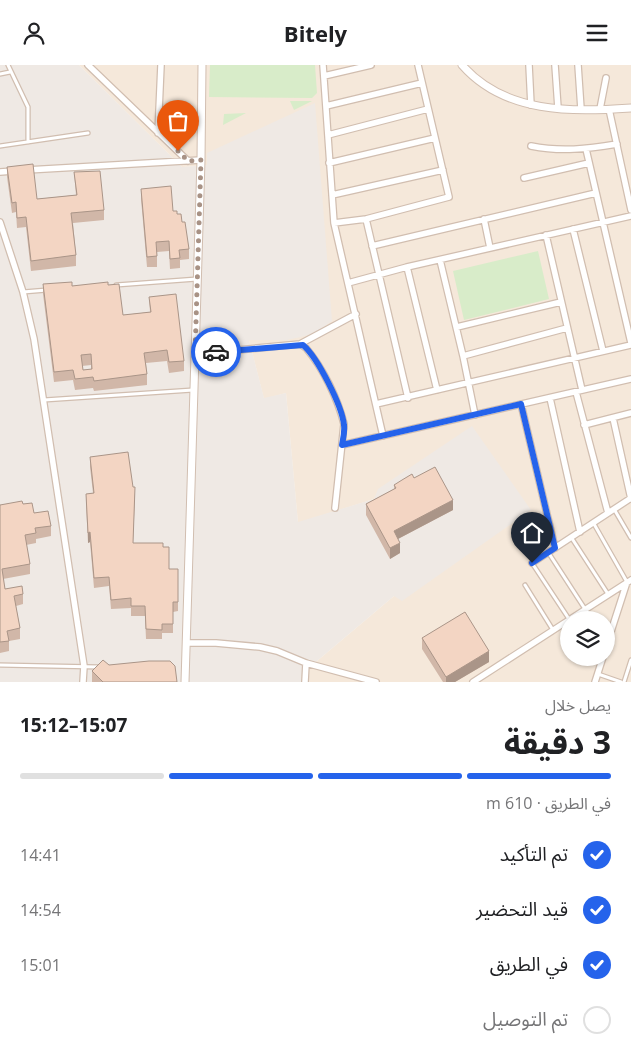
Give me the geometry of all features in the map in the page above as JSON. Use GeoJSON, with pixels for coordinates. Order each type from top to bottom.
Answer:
{"type":"FeatureCollection","features":[{"type":"Feature","properties":{"kind":"street"},"geometry":{"type":"LineString","coordinates":[[88,65],[188,161]]}},
{"type":"Feature","properties":{"kind":"street"},"geometry":{"type":"LineString","coordinates":[[158,133],[161,65]]}},
{"type":"Feature","properties":{"kind":"street"},"geometry":{"type":"LineString","coordinates":[[185,682],[201,160],[202,65]]}},
{"type":"Feature","properties":{"kind":"street"},"geometry":{"type":"LineString","coordinates":[[323,65],[334,223],[383,436]]}},
{"type":"Feature","properties":{"kind":"street"},"geometry":{"type":"LineString","coordinates":[[324,76],[371,65]]}},
{"type":"Feature","properties":{"kind":"street"},"geometry":{"type":"LineString","coordinates":[[334,223],[366,219],[449,197],[418,65]]}},
{"type":"Feature","properties":{"kind":"street"},"geometry":{"type":"LineString","coordinates":[[462,65],[482,83],[502,95],[531,105],[581,109],[631,107]]}},
{"type":"Feature","properties":{"kind":"street"},"geometry":{"type":"LineString","coordinates":[[529,65],[531,105]]}},
{"type":"Feature","properties":{"kind":"street"},"geometry":{"type":"LineString","coordinates":[[555,65],[558,108]]}},
{"type":"Feature","properties":{"kind":"street"},"geometry":{"type":"LineString","coordinates":[[578,65],[581,109]]}},
{"type":"Feature","properties":{"kind":"street"},"geometry":{"type":"LineString","coordinates":[[600,109],[606,78]]}},
{"type":"Feature","properties":{"kind":"street"},"geometry":{"type":"LineString","coordinates":[[326,106],[422,83]]}},
{"type":"Feature","properties":{"kind":"street"},"geometry":{"type":"LineString","coordinates":[[328,135],[428,109]]}},
{"type":"Feature","properties":{"kind":"street"},"geometry":{"type":"LineString","coordinates":[[609,109],[631,210]]}},
{"type":"Feature","properties":{"kind":"street"},"geometry":{"type":"LineString","coordinates":[[330,163],[435,139]]}},
{"type":"Feature","properties":{"kind":"street"},"geometry":{"type":"LineString","coordinates":[[531,146],[554,150],[586,149],[616,144]]}},
{"type":"Feature","properties":{"kind":"street"},"geometry":{"type":"LineString","coordinates":[[376,404],[575,359],[631,344],[586,149]]}},
{"type":"Feature","properties":{"kind":"street"},"geometry":{"type":"LineString","coordinates":[[0,172],[201,160]]}},
{"type":"Feature","properties":{"kind":"street"},"geometry":{"type":"LineString","coordinates":[[524,178],[589,163]]}},
{"type":"Feature","properties":{"kind":"street"},"geometry":{"type":"LineString","coordinates":[[332,195],[442,170]]}},
{"type":"Feature","properties":{"kind":"street"},"geometry":{"type":"LineString","coordinates":[[372,246],[596,193]]}},
{"type":"Feature","properties":{"kind":"street"},"geometry":{"type":"LineString","coordinates":[[348,283],[380,276],[407,267],[631,216]]}},
{"type":"Feature","properties":{"kind":"street"},"geometry":{"type":"LineString","coordinates":[[366,219],[408,398]]}},
{"type":"Feature","properties":{"kind":"street"},"geometry":{"type":"LineString","coordinates":[[484,219],[490,248]]}},
{"type":"Feature","properties":{"kind":"street"},"geometry":{"type":"LineString","coordinates":[[0,222],[23,292],[34,339],[84,667],[83,682]]}},
{"type":"Feature","properties":{"kind":"street"},"geometry":{"type":"LineString","coordinates":[[573,229],[603,351]]}},
{"type":"Feature","properties":{"kind":"street"},"geometry":{"type":"LineString","coordinates":[[546,235],[575,359],[584,425],[611,511]]}},
{"type":"Feature","properties":{"kind":"street"},"geometry":{"type":"LineString","coordinates":[[440,260],[475,415]]}},
{"type":"Feature","properties":{"kind":"street"},"geometry":{"type":"LineString","coordinates":[[407,267],[437,390]]}},
{"type":"Feature","properties":{"kind":"street"},"geometry":{"type":"LineString","coordinates":[[456,327],[561,302]]}},
{"type":"Feature","properties":{"kind":"street"},"geometry":{"type":"LineString","coordinates":[[195,354],[300,344],[356,315]]}},
{"type":"Feature","properties":{"kind":"street"},"geometry":{"type":"LineString","coordinates":[[463,356],[567,328]]}},
{"type":"Feature","properties":{"kind":"street"},"geometry":{"type":"LineString","coordinates":[[300,344],[306,347],[314,358],[331,389],[341,411],[344,424],[335,508]]}},
{"type":"Feature","properties":{"kind":"street"},"geometry":{"type":"LineString","coordinates":[[342,445],[631,379]]}},
{"type":"Feature","properties":{"kind":"street"},"geometry":{"type":"LineString","coordinates":[[550,397],[580,532]]}},
{"type":"Feature","properties":{"kind":"street"},"geometry":{"type":"LineString","coordinates":[[521,404],[555,548]]}},
{"type":"Feature","properties":{"kind":"street"},"geometry":{"type":"LineString","coordinates":[[584,425],[631,413]]}},
{"type":"Feature","properties":{"kind":"street"},"geometry":{"type":"LineString","coordinates":[[532,563],[631,499],[613,417]]}},
{"type":"Feature","properties":{"kind":"street"},"geometry":{"type":"LineString","coordinates":[[583,611],[629,581]]}},
{"type":"Feature","properties":{"kind":"street"},"geometry":{"type":"LineString","coordinates":[[615,621],[629,581]]}},
{"type":"Feature","properties":{"kind":"street"},"geometry":{"type":"LineString","coordinates":[[473,682],[560,626]]}},
{"type":"Feature","properties":{"kind":"street"},"geometry":{"type":"LineString","coordinates":[[186,643],[260,647],[277,651],[306,663],[376,682]]}},
{"type":"Feature","properties":{"kind":"street"},"geometry":{"type":"LineString","coordinates":[[305,682],[306,663]]}},
{"type":"Feature","properties":{"kind":"street"},"geometry":{"type":"LineString","coordinates":[[595,682],[600,666]]}},
{"type":"Feature","properties":{"kind":"lane"},"geometry":{"type":"LineString","coordinates":[[8,65],[28,107],[28,142]]}},
{"type":"Feature","properties":{"kind":"lane"},"geometry":{"type":"LineString","coordinates":[[0,74],[10,72]]}},
{"type":"Feature","properties":{"kind":"lane"},"geometry":{"type":"LineString","coordinates":[[0,146],[88,133]]}},
{"type":"Feature","properties":{"kind":"lane"},"geometry":{"type":"LineString","coordinates":[[110,286],[197,279]]}},
{"type":"Feature","properties":{"kind":"lane"},"geometry":{"type":"LineString","coordinates":[[23,292],[52,290]]}},
{"type":"Feature","properties":{"kind":"lane"},"geometry":{"type":"LineString","coordinates":[[44,400],[193,390]]}},
{"type":"Feature","properties":{"kind":"lane"},"geometry":{"type":"LineString","coordinates":[[611,511],[631,538]]}},
{"type":"Feature","properties":{"kind":"lane"},"geometry":{"type":"LineString","coordinates":[[593,523],[629,581]]}},
{"type":"Feature","properties":{"kind":"lane"},"geometry":{"type":"LineString","coordinates":[[572,537],[609,595]]}},
{"type":"Feature","properties":{"kind":"lane"},"geometry":{"type":"LineString","coordinates":[[548,552],[586,609]]}},
{"type":"Feature","properties":{"kind":"lane"},"geometry":{"type":"LineString","coordinates":[[532,563],[563,611]]}},
{"type":"Feature","properties":{"kind":"lane"},"geometry":{"type":"LineString","coordinates":[[525,585],[553,630]]}},
{"type":"Feature","properties":{"kind":"lane"},"geometry":{"type":"LineString","coordinates":[[597,673],[622,682],[631,660]]}},
{"type":"Feature","properties":{"kind":"lane"},"geometry":{"type":"LineString","coordinates":[[0,665],[102,667]]}},
{"type":"Feature","properties":{"kind":"lane"},"geometry":{"type":"LineString","coordinates":[[176,668],[185,668]]}},
{"type":"Feature","properties":{"kind":"shaded area"},"geometry":{"type":"Polygon","coordinates":[[[0,65],[79,65],[182,167],[207,165],[207,153],[315,103],[332,321],[315,333],[301,337],[287,340],[249,340],[264,398],[286,393],[298,522],[374,499],[378,489],[472,426],[531,510],[402,601],[394,596],[317,661],[303,667],[301,682],[0,682],[0,65]]]}},
{"type":"Feature","properties":{"kind":"shaded area"},"geometry":{"type":"Polygon","coordinates":[[[79,65],[631,65],[631,682],[301,682],[303,667],[317,661],[394,596],[374,499],[298,523],[286,393],[264,399],[249,340],[287,340],[207,165],[182,167],[79,65]]]}},
{"type":"Feature","properties":{"kind":"green space"},"geometry":{"type":"Polygon","coordinates":[[[210,65],[315,65],[317,93],[312,98],[209,97],[210,65]]]}},
{"type":"Feature","properties":{"kind":"green space"},"geometry":{"type":"Polygon","coordinates":[[[290,101],[312,101],[294,110],[290,101]]]}},
{"type":"Feature","properties":{"kind":"green space"},"geometry":{"type":"Polygon","coordinates":[[[246,113],[223,125],[224,114],[246,113]]]}},
{"type":"Feature","properties":{"kind":"green space"},"geometry":{"type":"Polygon","coordinates":[[[538,251],[549,299],[464,320],[453,271],[538,251]]]}},
{"type":"Feature","properties":{"kind":"building"},"geometry":{"type":"Polygon","coordinates":[[[33,164],[37,199],[77,195],[74,172],[100,171],[104,210],[71,213],[76,255],[31,261],[26,217],[17,218],[16,202],[12,203],[7,167],[33,164]]]}},
{"type":"Feature","properties":{"kind":"building"},"geometry":{"type":"Polygon","coordinates":[[[171,186],[173,211],[181,214],[182,222],[185,222],[189,249],[179,250],[180,258],[170,259],[169,241],[156,242],[157,256],[147,257],[141,189],[171,186]]]}},
{"type":"Feature","properties":{"kind":"building"},"geometry":{"type":"Polygon","coordinates":[[[72,282],[72,286],[108,282],[108,285],[119,284],[123,315],[151,312],[149,297],[176,294],[184,361],[169,362],[167,350],[144,353],[147,374],[94,381],[93,377],[75,379],[73,370],[54,372],[43,284],[72,282]],[[91,354],[81,355],[83,370],[92,369],[91,354]]]}},
{"type":"Feature","properties":{"kind":"building"},"geometry":{"type":"Polygon","coordinates":[[[128,452],[133,487],[135,487],[133,543],[163,543],[163,547],[169,547],[169,569],[178,569],[178,602],[173,602],[173,624],[162,624],[162,630],[146,629],[145,606],[131,606],[131,598],[111,600],[109,577],[94,578],[90,532],[88,533],[86,494],[94,493],[90,457],[128,452]]]}},
{"type":"Feature","properties":{"kind":"building"},"geometry":{"type":"Polygon","coordinates":[[[435,467],[453,500],[394,531],[400,543],[390,548],[366,504],[396,488],[394,485],[412,474],[414,478],[435,467]]]}},
{"type":"Feature","properties":{"kind":"building"},"geometry":{"type":"Polygon","coordinates":[[[22,501],[23,504],[32,503],[34,513],[48,511],[51,526],[35,528],[36,533],[25,535],[30,564],[2,569],[5,589],[22,586],[23,594],[14,596],[20,628],[7,631],[9,641],[0,642],[0,505],[22,501]]]}},
{"type":"Feature","properties":{"kind":"building"},"geometry":{"type":"Polygon","coordinates":[[[465,612],[489,651],[446,677],[422,638],[465,612]]]}},
{"type":"Feature","properties":{"kind":"building"},"geometry":{"type":"Polygon","coordinates":[[[103,660],[109,665],[170,661],[175,666],[177,682],[103,682],[92,671],[103,660]]]}},
{"type":"Feature","properties":{"kind":"way so far"},"geometry":{"type":"LineString","coordinates":[[178,151],[188,161],[201,160],[195,354],[216,352]]}},
{"type":"Feature","properties":{"kind":"route"},"geometry":{"type":"LineString","coordinates":[[216,352],[303,345],[314,358],[341,411],[344,424],[342,445],[521,404],[555,548],[532,563]]}}]}
